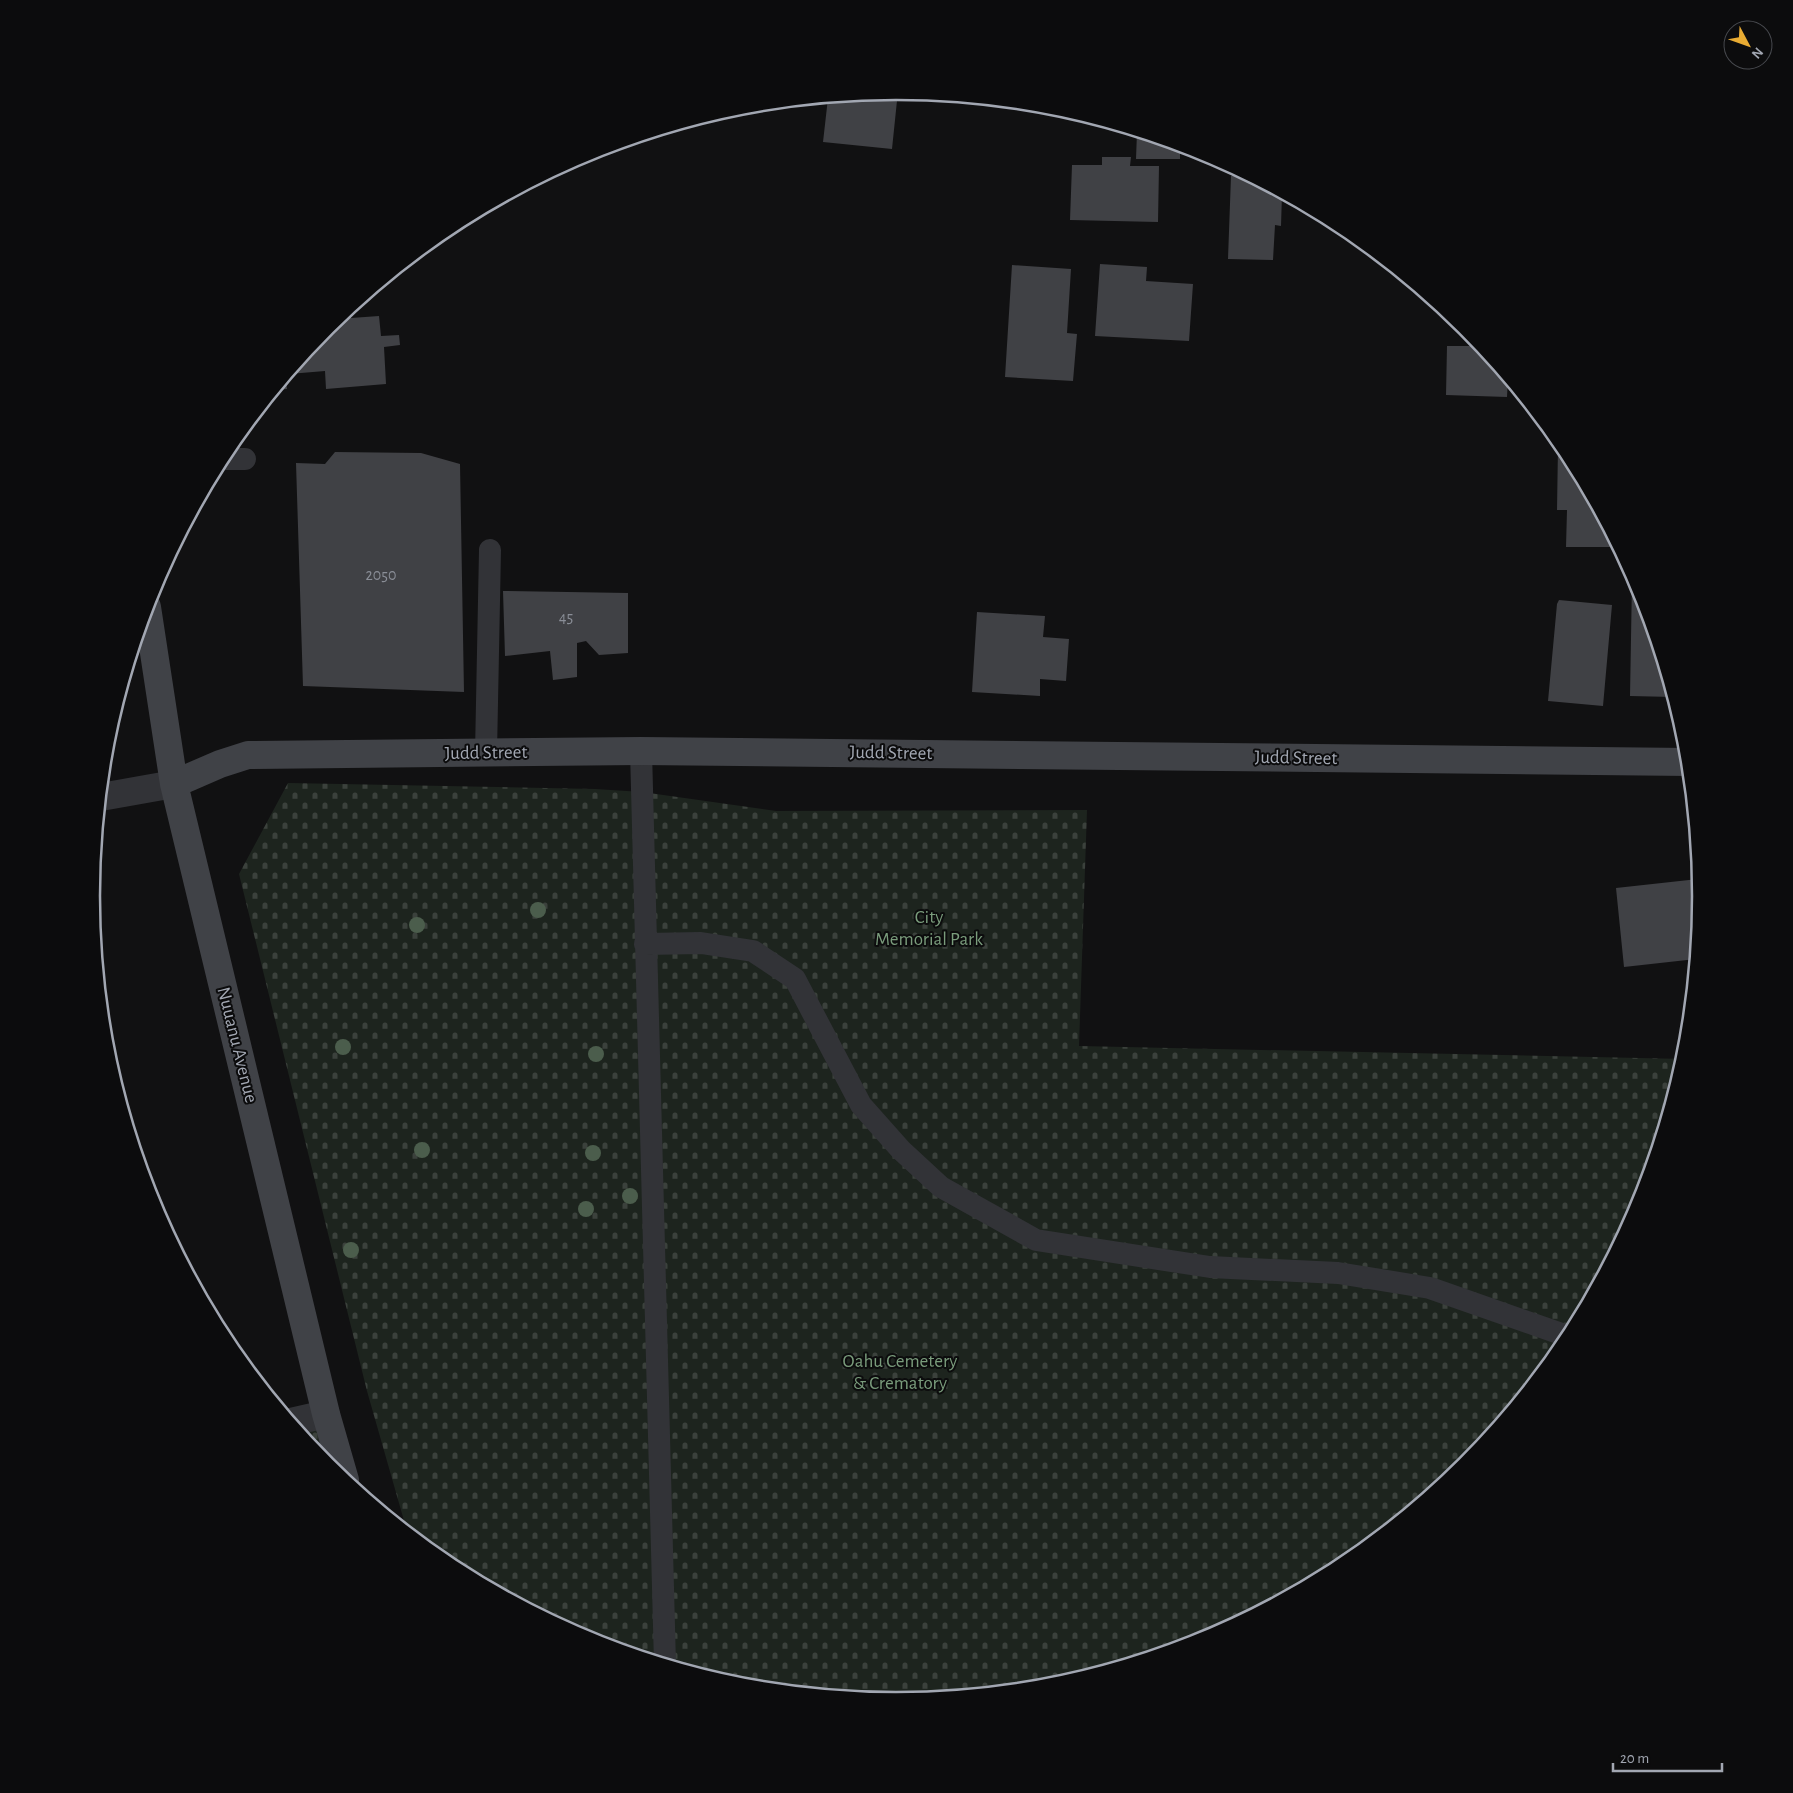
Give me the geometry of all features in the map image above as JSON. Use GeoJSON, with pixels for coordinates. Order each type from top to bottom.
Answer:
{"type":"FeatureCollection","features":[{"type":"Feature","properties":{"kind":"street","name":"Nuuanu Avenue"},"geometry":{"type":"LineString","coordinates":[[149,622],[174,784],[326,1414],[341,1468]]}},
{"type":"Feature","properties":{"kind":"street","name":"Judd Street"},"geometry":{"type":"LineString","coordinates":[[107,797],[174,784],[220,764],[248,755],[641,751],[1681,762]]}},
{"type":"Feature","properties":{"kind":"street"},"geometry":{"type":"LineString","coordinates":[[297,1421],[326,1414]]}},
{"type":"Feature","properties":{"kind":"lane"},"geometry":{"type":"LineString","coordinates":[[231,459],[245,459]]}},
{"type":"Feature","properties":{"kind":"lane"},"geometry":{"type":"LineString","coordinates":[[486,753],[490,550]]}},
{"type":"Feature","properties":{"kind":"lane"},"geometry":{"type":"LineString","coordinates":[[641,751],[665,1658]]}},
{"type":"Feature","properties":{"kind":"lane"},"geometry":{"type":"LineString","coordinates":[[645,944],[701,943],[752,951],[795,979],[861,1105],[901,1150],[941,1187],[1036,1240],[1210,1267],[1338,1272],[1430,1288],[1562,1334]]}},
{"type":"Feature","properties":{"kind":"green space","name":"Oahu Cemetery & Crematory"},"geometry":{"type":"Polygon","coordinates":[[[288,783],[595,789],[642,792],[776,811],[1087,810],[1079,1046],[1676,1059],[1651,1153],[1632,1201],[1611,1249],[1559,1339],[1495,1422],[1460,1460],[1422,1495],[1339,1559],[1249,1611],[1201,1632],[1153,1651],[1103,1666],[1052,1678],[949,1691],[896,1693],[844,1691],[793,1686],[741,1678],[690,1666],[640,1651],[592,1632],[544,1611],[498,1586],[454,1559],[404,1522],[367,1391],[239,874],[288,783]]]}},
{"type":"Feature","properties":{"kind":"green space"},"geometry":{"type":"Polygon","coordinates":[[[326,1414],[327,1453],[298,1422],[297,1421],[326,1414]]]}},
{"type":"Feature","properties":{"kind":"building"},"geometry":{"type":"Polygon","coordinates":[[[897,100],[892,149],[823,142],[827,104],[897,100]]]}},
{"type":"Feature","properties":{"kind":"building"},"geometry":{"type":"Polygon","coordinates":[[[1137,137],[1180,153],[1180,159],[1136,159],[1137,137]]]}},
{"type":"Feature","properties":{"kind":"building"},"geometry":{"type":"Polygon","coordinates":[[[1102,157],[1131,157],[1130,166],[1159,166],[1158,222],[1070,220],[1072,165],[1102,165],[1102,157]]]}},
{"type":"Feature","properties":{"kind":"building"},"geometry":{"type":"Polygon","coordinates":[[[1231,176],[1235,176],[1282,200],[1281,226],[1275,225],[1273,260],[1228,259],[1231,176]]]}},
{"type":"Feature","properties":{"kind":"building"},"geometry":{"type":"Polygon","coordinates":[[[1100,264],[1147,267],[1146,281],[1193,284],[1189,341],[1095,336],[1100,264]]]}},
{"type":"Feature","properties":{"kind":"building"},"geometry":{"type":"Polygon","coordinates":[[[1012,265],[1071,269],[1067,333],[1077,334],[1073,381],[1005,377],[1012,265]]]}},
{"type":"Feature","properties":{"kind":"building"},"geometry":{"type":"Polygon","coordinates":[[[351,316],[351,318],[379,316],[381,336],[399,335],[400,345],[384,347],[386,384],[326,389],[325,371],[296,373],[351,316]]]}},
{"type":"Feature","properties":{"kind":"building"},"geometry":{"type":"Polygon","coordinates":[[[1447,346],[1472,346],[1508,387],[1507,397],[1446,395],[1447,346]]]}},
{"type":"Feature","properties":{"kind":"building"},"geometry":{"type":"Polygon","coordinates":[[[335,452],[421,453],[460,464],[464,692],[303,686],[296,463],[325,464],[335,452]]]}},
{"type":"Feature","properties":{"kind":"building"},"geometry":{"type":"Polygon","coordinates":[[[1558,453],[1586,498],[1612,547],[1566,547],[1567,510],[1557,510],[1558,453]]]}},
{"type":"Feature","properties":{"kind":"building"},"geometry":{"type":"Polygon","coordinates":[[[503,591],[628,593],[628,653],[599,655],[586,641],[577,643],[577,677],[553,680],[550,651],[505,656],[503,591]]]}},
{"type":"Feature","properties":{"kind":"building"},"geometry":{"type":"Polygon","coordinates":[[[1632,592],[1651,640],[1668,697],[1630,696],[1632,592]]]}},
{"type":"Feature","properties":{"kind":"building"},"geometry":{"type":"Polygon","coordinates":[[[1559,600],[1612,605],[1603,706],[1548,701],[1557,604],[1559,600]]]}},
{"type":"Feature","properties":{"kind":"building"},"geometry":{"type":"Polygon","coordinates":[[[977,612],[1045,616],[1043,637],[1069,639],[1066,681],[1040,679],[1040,696],[972,692],[977,612]]]}},
{"type":"Feature","properties":{"kind":"building"},"geometry":{"type":"Polygon","coordinates":[[[1692,880],[1690,960],[1624,967],[1616,888],[1692,880]]]}},
{"type":"Feature","properties":{"kind":"park label","name":"City Memorial Park"},"geometry":{"type":"Point","coordinates":[929,928]}}]}
